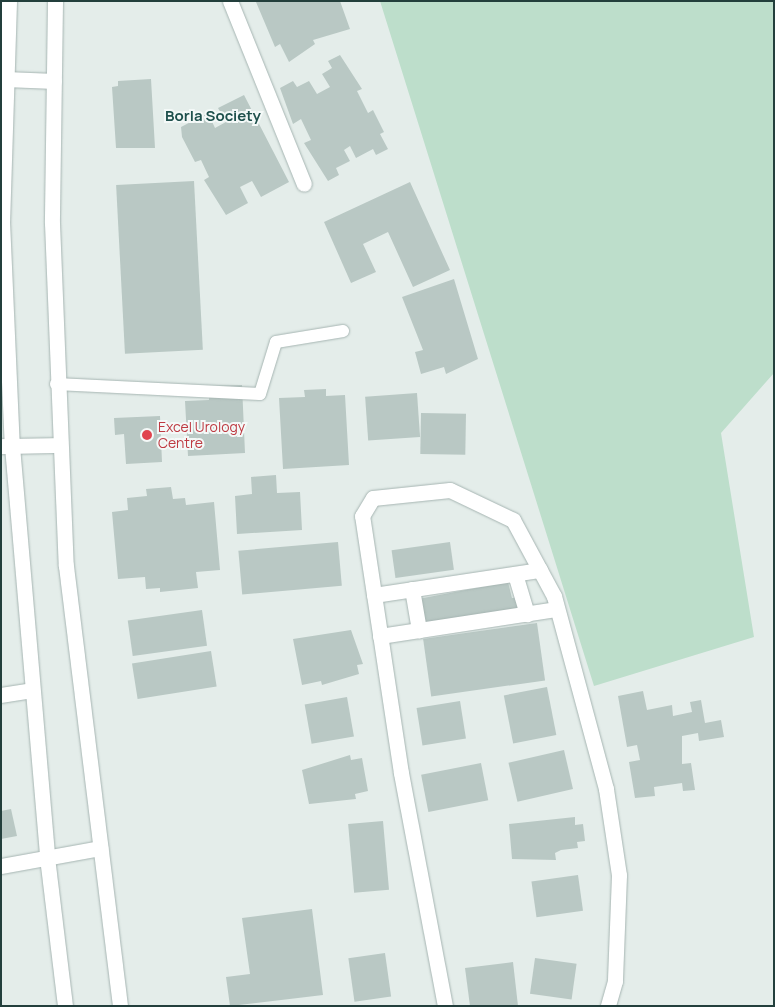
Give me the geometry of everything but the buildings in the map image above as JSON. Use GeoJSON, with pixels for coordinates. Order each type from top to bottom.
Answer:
{"type":"FeatureCollection","features":[{"type":"Feature","properties":{"kind":"main road"},"geometry":{"type":"LineString","coordinates":[[9,1],[2,221],[6,439],[47,857],[65,1006]]}},
{"type":"Feature","properties":{"kind":"main road"},"geometry":{"type":"LineString","coordinates":[[55,1],[56,384],[58,445],[71,615],[120,1006]]}},
{"type":"Feature","properties":{"kind":"main road"},"geometry":{"type":"LineString","coordinates":[[230,1],[304,184]]}},
{"type":"Feature","properties":{"kind":"main road"},"geometry":{"type":"LineString","coordinates":[[6,79],[54,81]]}},
{"type":"Feature","properties":{"kind":"main road"},"geometry":{"type":"LineString","coordinates":[[6,439],[58,445]]}},
{"type":"Feature","properties":{"kind":"main road"},"geometry":{"type":"LineString","coordinates":[[444,1006],[380,636],[362,516],[373,498],[450,490],[513,520],[540,570],[558,609],[606,789],[619,875],[616,981],[608,1006]]}},
{"type":"Feature","properties":{"kind":"main road"},"geometry":{"type":"LineString","coordinates":[[374,595],[540,570]]}},
{"type":"Feature","properties":{"kind":"main road"},"geometry":{"type":"LineString","coordinates":[[515,574],[527,614]]}},
{"type":"Feature","properties":{"kind":"main road"},"geometry":{"type":"LineString","coordinates":[[412,589],[420,630]]}},
{"type":"Feature","properties":{"kind":"main road"},"geometry":{"type":"LineString","coordinates":[[380,636],[558,609]]}},
{"type":"Feature","properties":{"kind":"main road"},"geometry":{"type":"LineString","coordinates":[[1,694],[31,690]]}},
{"type":"Feature","properties":{"kind":"main road"},"geometry":{"type":"LineString","coordinates":[[1,866],[100,848]]}},
{"type":"Feature","properties":{"kind":"lane"},"geometry":{"type":"LineString","coordinates":[[56,384],[260,394],[276,342],[342,331]]}},
{"type":"Feature","properties":{"kind":"green space"},"geometry":{"type":"Polygon","coordinates":[[[380,1],[774,1],[774,373],[721,433],[754,637],[594,686],[380,1]]]}},
{"type":"Feature","properties":{"kind":"place","name":"Excel Urology Centre"},"geometry":{"type":"Point","coordinates":[147,435]}},
{"type":"Feature","properties":{"kind":"district","name":"Borla Society"},"geometry":{"type":"Point","coordinates":[213,116]}}]}
